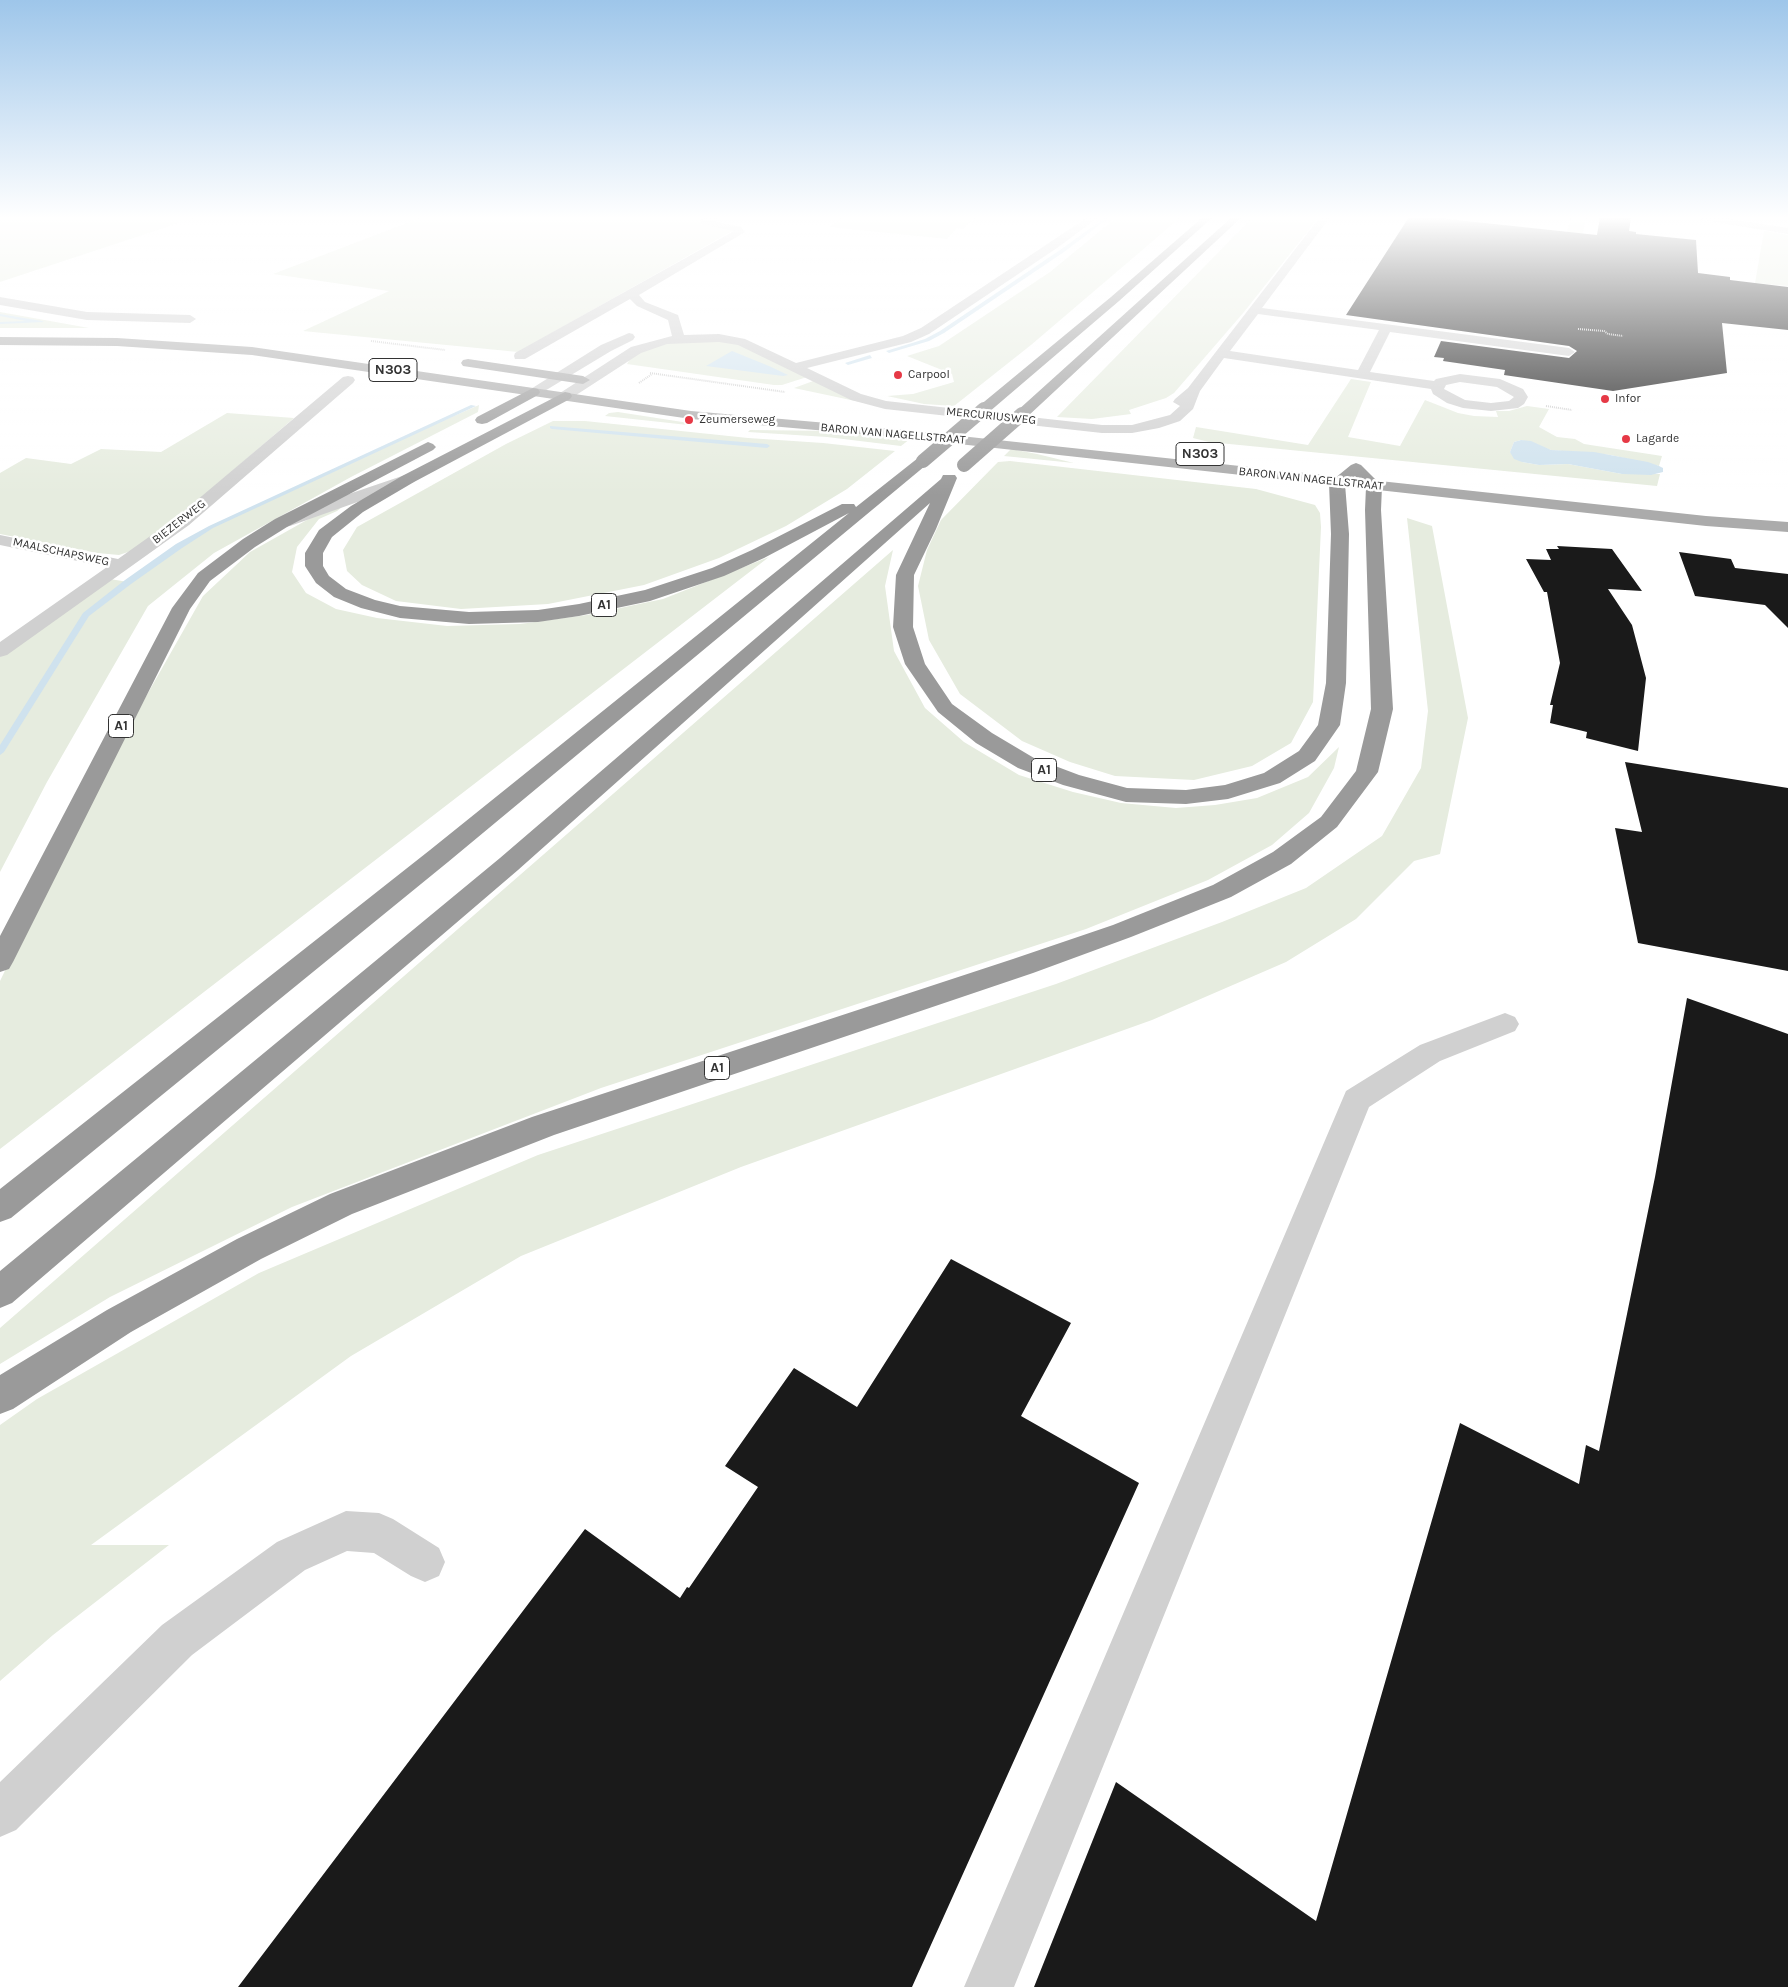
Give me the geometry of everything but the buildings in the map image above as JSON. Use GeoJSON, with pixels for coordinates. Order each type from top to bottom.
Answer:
{"type":"FeatureCollection","features":[{"type":"Feature","properties":{"kind":"highway","name":"A1"},"geometry":{"type":"LineString","coordinates":[[0,1208],[439,856],[923,461],[1102,310]]}},
{"type":"Feature","properties":{"kind":"highway","name":"A1"},"geometry":{"type":"LineString","coordinates":[[0,1292],[508,864],[957,472],[1137,310]]}},
{"type":"Feature","properties":{"kind":"highway"},"geometry":{"type":"LineString","coordinates":[[469,427],[533,392]]}},
{"type":"Feature","properties":{"kind":"highway","name":"A1"},"geometry":{"type":"LineString","coordinates":[[565,396],[408,479],[357,509],[325,534],[314,553],[314,566],[322,579],[340,593],[368,604],[400,612],[469,618],[538,616],[579,610],[626,600],[684,584],[758,554],[904,476]]}},
{"type":"Feature","properties":{"kind":"highway","name":"A1"},"geometry":{"type":"LineString","coordinates":[[0,962],[181,608],[204,577],[249,542],[281,523],[440,442]]}},
{"type":"Feature","properties":{"kind":"highway","name":"A1"},"geometry":{"type":"LineString","coordinates":[[957,472],[905,575],[903,627],[915,664],[945,708],[984,738],[1026,763],[1071,780],[1126,795],[1186,797],[1228,792],[1272,778],[1307,756],[1329,726],[1336,683],[1340,534],[1337,474]]}},
{"type":"Feature","properties":{"kind":"highway"},"geometry":{"type":"LineString","coordinates":[[1337,474],[1371,475]]}},
{"type":"Feature","properties":{"kind":"highway","name":"A1"},"geometry":{"type":"LineString","coordinates":[[0,1396],[128,1316],[249,1249],[341,1204],[543,1126],[1023,966],[1122,931],[1222,891],[1282,858],[1329,822],[1368,772],[1382,708],[1371,475]]}},
{"type":"Feature","properties":{"kind":"main road"},"geometry":{"type":"LineString","coordinates":[[0,331],[172,335],[308,345]]}},
{"type":"Feature","properties":{"kind":"main road","name":"BARON VAN NAGELLSTRAAT"},"geometry":{"type":"LineString","coordinates":[[0,341],[117,342],[252,351],[354,364],[691,415],[1337,474],[1371,475],[1706,521],[1788,527]]}},
{"type":"Feature","properties":{"kind":"main road"},"geometry":{"type":"LineString","coordinates":[[452,361],[607,383]]}},
{"type":"Feature","properties":{"kind":"main road","name":"BARON VAN NAGELLSTRAAT"},"geometry":{"type":"LineString","coordinates":[[782,409],[940,428],[1317,465]]}},
{"type":"Feature","properties":{"kind":"main road"},"geometry":{"type":"LineString","coordinates":[[1758,509],[1788,512]]}},
{"type":"Feature","properties":{"kind":"street"},"geometry":{"type":"LineString","coordinates":[[47,310],[86,316],[190,320]]}},
{"type":"Feature","properties":{"kind":"street"},"geometry":{"type":"LineString","coordinates":[[520,356],[602,310]]}},
{"type":"Feature","properties":{"kind":"street"},"geometry":{"type":"LineString","coordinates":[[655,310],[674,318],[678,333]]}},
{"type":"Feature","properties":{"kind":"street"},"geometry":{"type":"LineString","coordinates":[[796,367],[907,338],[925,331],[957,310]]}},
{"type":"Feature","properties":{"kind":"street"},"geometry":{"type":"LineString","coordinates":[[1254,310],[1569,352]]}},
{"type":"Feature","properties":{"kind":"street","name":"MERCURIUSWEG"},"geometry":{"type":"LineString","coordinates":[[565,396],[636,350],[678,333],[736,341],[866,400],[894,407],[1062,423],[1102,429],[1132,429],[1154,426],[1175,418],[1188,406],[1193,391],[1254,310]]}},
{"type":"Feature","properties":{"kind":"street","name":"MERCURIUSWEG"},"geometry":{"type":"LineString","coordinates":[[533,392],[615,343],[642,334],[678,333],[718,328],[756,335],[873,394],[920,409]]}},
{"type":"Feature","properties":{"kind":"street"},"geometry":{"type":"LineString","coordinates":[[1362,375],[1386,328]]}},
{"type":"Feature","properties":{"kind":"street"},"geometry":{"type":"LineString","coordinates":[[1221,354],[1437,386]]}},
{"type":"Feature","properties":{"kind":"street"},"geometry":{"type":"LineString","coordinates":[[1480,379],[1510,388],[1518,392],[1521,397],[1513,405],[1497,407],[1477,406],[1443,396],[1438,391],[1437,386],[1441,382],[1449,380],[1480,379]]}},
{"type":"Feature","properties":{"kind":"street","name":"BIEZERWEG"},"geometry":{"type":"LineString","coordinates":[[0,651],[183,521],[348,380]]}},
{"type":"Feature","properties":{"kind":"street","name":"A1"},"geometry":{"type":"LineString","coordinates":[[281,523],[408,479]]}},
{"type":"Feature","properties":{"kind":"street","name":"MAALSCHAPSWEG"},"geometry":{"type":"LineString","coordinates":[[0,540],[123,565]]}},
{"type":"Feature","properties":{"kind":"street"},"geometry":{"type":"LineString","coordinates":[[989,1987],[1357,1099],[1430,1053],[1505,1024]]}},
{"type":"Feature","properties":{"kind":"street"},"geometry":{"type":"LineString","coordinates":[[0,1814],[177,1640],[291,1556],[346,1532],[378,1533],[425,1562]]}},
{"type":"Feature","properties":{"kind":"path"},"geometry":{"type":"LineString","coordinates":[[1573,329],[1604,331],[1608,334],[1622,336]]}},
{"type":"Feature","properties":{"kind":"path"},"geometry":{"type":"LineString","coordinates":[[653,373],[780,391]]}},
{"type":"Feature","properties":{"kind":"shaded area"},"geometry":{"type":"Polygon","coordinates":[[[349,310],[593,310],[518,352],[303,331],[349,310]]]}},
{"type":"Feature","properties":{"kind":"shaded area"},"geometry":{"type":"Polygon","coordinates":[[[993,310],[1072,310],[954,406],[924,404],[887,396],[913,394],[954,382],[952,374],[907,356],[939,346],[993,310]]]}},
{"type":"Feature","properties":{"kind":"shaded area"},"geometry":{"type":"Polygon","coordinates":[[[1162,310],[1246,310],[1174,393],[1166,398],[1129,410],[1131,414],[1092,419],[1057,417],[1162,310]]]}},
{"type":"Feature","properties":{"kind":"shaded area"},"geometry":{"type":"Polygon","coordinates":[[[0,312],[89,328],[0,328],[0,312]]]}},
{"type":"Feature","properties":{"kind":"shaded area"},"geometry":{"type":"Polygon","coordinates":[[[695,339],[737,343],[807,377],[782,385],[774,385],[627,364],[632,356],[660,344],[695,339]]]}},
{"type":"Feature","properties":{"kind":"shaded area"},"geometry":{"type":"Polygon","coordinates":[[[1351,379],[1371,382],[1348,437],[1400,446],[1425,400],[1458,413],[1474,416],[1498,417],[1496,411],[1509,411],[1527,406],[1549,409],[1539,427],[1557,437],[1575,439],[1584,444],[1662,456],[1659,466],[1611,455],[1551,450],[1521,440],[1514,442],[1510,452],[1522,462],[1539,465],[1568,464],[1622,474],[1660,474],[1657,486],[1209,442],[1193,438],[1196,427],[1308,445],[1351,379]]]}},
{"type":"Feature","properties":{"kind":"shaded area"},"geometry":{"type":"Polygon","coordinates":[[[816,380],[860,402],[794,388],[816,380]]]}},
{"type":"Feature","properties":{"kind":"shaded area"},"geometry":{"type":"Polygon","coordinates":[[[479,405],[478,412],[351,477],[214,553],[148,606],[47,782],[0,872],[0,657],[110,579],[128,582],[174,546],[358,458],[479,405]]]}},
{"type":"Feature","properties":{"kind":"shaded area"},"geometry":{"type":"Polygon","coordinates":[[[618,412],[689,423],[688,425],[605,416],[609,413],[618,412]]]}},
{"type":"Feature","properties":{"kind":"shaded area"},"geometry":{"type":"Polygon","coordinates":[[[227,413],[294,418],[181,515],[137,549],[119,555],[97,553],[0,534],[0,473],[26,458],[71,464],[101,449],[161,452],[227,413]]]}},
{"type":"Feature","properties":{"kind":"shaded area"},"geometry":{"type":"Polygon","coordinates":[[[553,421],[585,421],[895,451],[847,489],[786,526],[719,558],[644,585],[548,604],[461,609],[396,601],[362,585],[347,571],[343,550],[357,527],[506,444],[553,421]]]}},
{"type":"Feature","properties":{"kind":"shaded area"},"geometry":{"type":"Polygon","coordinates":[[[750,430],[838,431],[910,439],[901,446],[827,437],[748,432],[750,430]]]}},
{"type":"Feature","properties":{"kind":"shaded area"},"geometry":{"type":"Polygon","coordinates":[[[1011,449],[1037,454],[1074,463],[1004,456],[1011,449]]]}},
{"type":"Feature","properties":{"kind":"shaded area"},"geometry":{"type":"Polygon","coordinates":[[[1010,461],[1256,489],[1315,505],[1320,513],[1321,527],[1313,702],[1291,743],[1252,766],[1194,780],[1115,776],[1070,762],[1022,741],[960,694],[929,640],[918,586],[927,550],[941,520],[998,462],[1010,461]]]}},
{"type":"Feature","properties":{"kind":"shaded area"},"geometry":{"type":"Polygon","coordinates":[[[347,503],[337,511],[319,519],[297,547],[292,572],[306,593],[336,609],[377,618],[447,626],[520,624],[587,615],[663,599],[769,557],[0,1149],[0,981],[93,790],[203,596],[250,552],[314,516],[347,503]]]}},
{"type":"Feature","properties":{"kind":"shaded area"},"geometry":{"type":"Polygon","coordinates":[[[1407,518],[1432,526],[1468,718],[1440,854],[1414,861],[1356,919],[1286,962],[1152,1020],[741,1167],[521,1256],[351,1356],[91,1545],[169,1545],[53,1635],[0,1681],[0,1425],[37,1399],[259,1273],[538,1155],[1056,984],[1222,922],[1306,888],[1382,836],[1421,768],[1428,711],[1407,518]]]}},
{"type":"Feature","properties":{"kind":"shaded area"},"geometry":{"type":"Polygon","coordinates":[[[893,550],[885,586],[894,651],[925,708],[964,742],[1019,775],[1073,792],[1121,803],[1176,808],[1215,805],[1257,798],[1308,777],[1339,747],[1334,768],[1309,813],[1272,845],[1208,880],[1086,929],[601,1088],[292,1207],[110,1297],[0,1364],[0,1328],[893,550]]]}},
{"type":"Feature","properties":{"kind":"water"},"geometry":{"type":"Polygon","coordinates":[[[732,351],[788,375],[783,376],[706,366],[732,351]]]}},
{"type":"Feature","properties":{"kind":"water"},"geometry":{"type":"Polygon","coordinates":[[[1521,440],[1531,441],[1551,450],[1594,452],[1648,462],[1663,468],[1663,472],[1651,475],[1622,474],[1568,464],[1539,465],[1522,462],[1514,459],[1510,452],[1514,442],[1521,440]]]}},
{"type":"Feature","properties":{"kind":"waterway"},"geometry":{"type":"LineString","coordinates":[[889,351],[927,340],[975,310]]}},
{"type":"Feature","properties":{"kind":"waterway"},"geometry":{"type":"LineString","coordinates":[[0,315],[42,322],[0,323]]}},
{"type":"Feature","properties":{"kind":"waterway"},"geometry":{"type":"LineString","coordinates":[[848,363],[870,357]]}},
{"type":"Feature","properties":{"kind":"waterway"},"geometry":{"type":"LineString","coordinates":[[0,752],[86,615],[128,582],[179,546],[211,527],[473,406]]}},
{"type":"Feature","properties":{"kind":"waterway"},"geometry":{"type":"LineString","coordinates":[[552,427],[767,446]]}},
{"type":"Feature","properties":{"kind":"place","name":"Carpool"},"geometry":{"type":"Point","coordinates":[898,375]}},
{"type":"Feature","properties":{"kind":"place","name":"Infor"},"geometry":{"type":"Point","coordinates":[1605,399]}},
{"type":"Feature","properties":{"kind":"place","name":"Zeumerseweg"},"geometry":{"type":"Point","coordinates":[689,420]}},
{"type":"Feature","properties":{"kind":"place","name":"Lagarde"},"geometry":{"type":"Point","coordinates":[1626,439]}}]}
